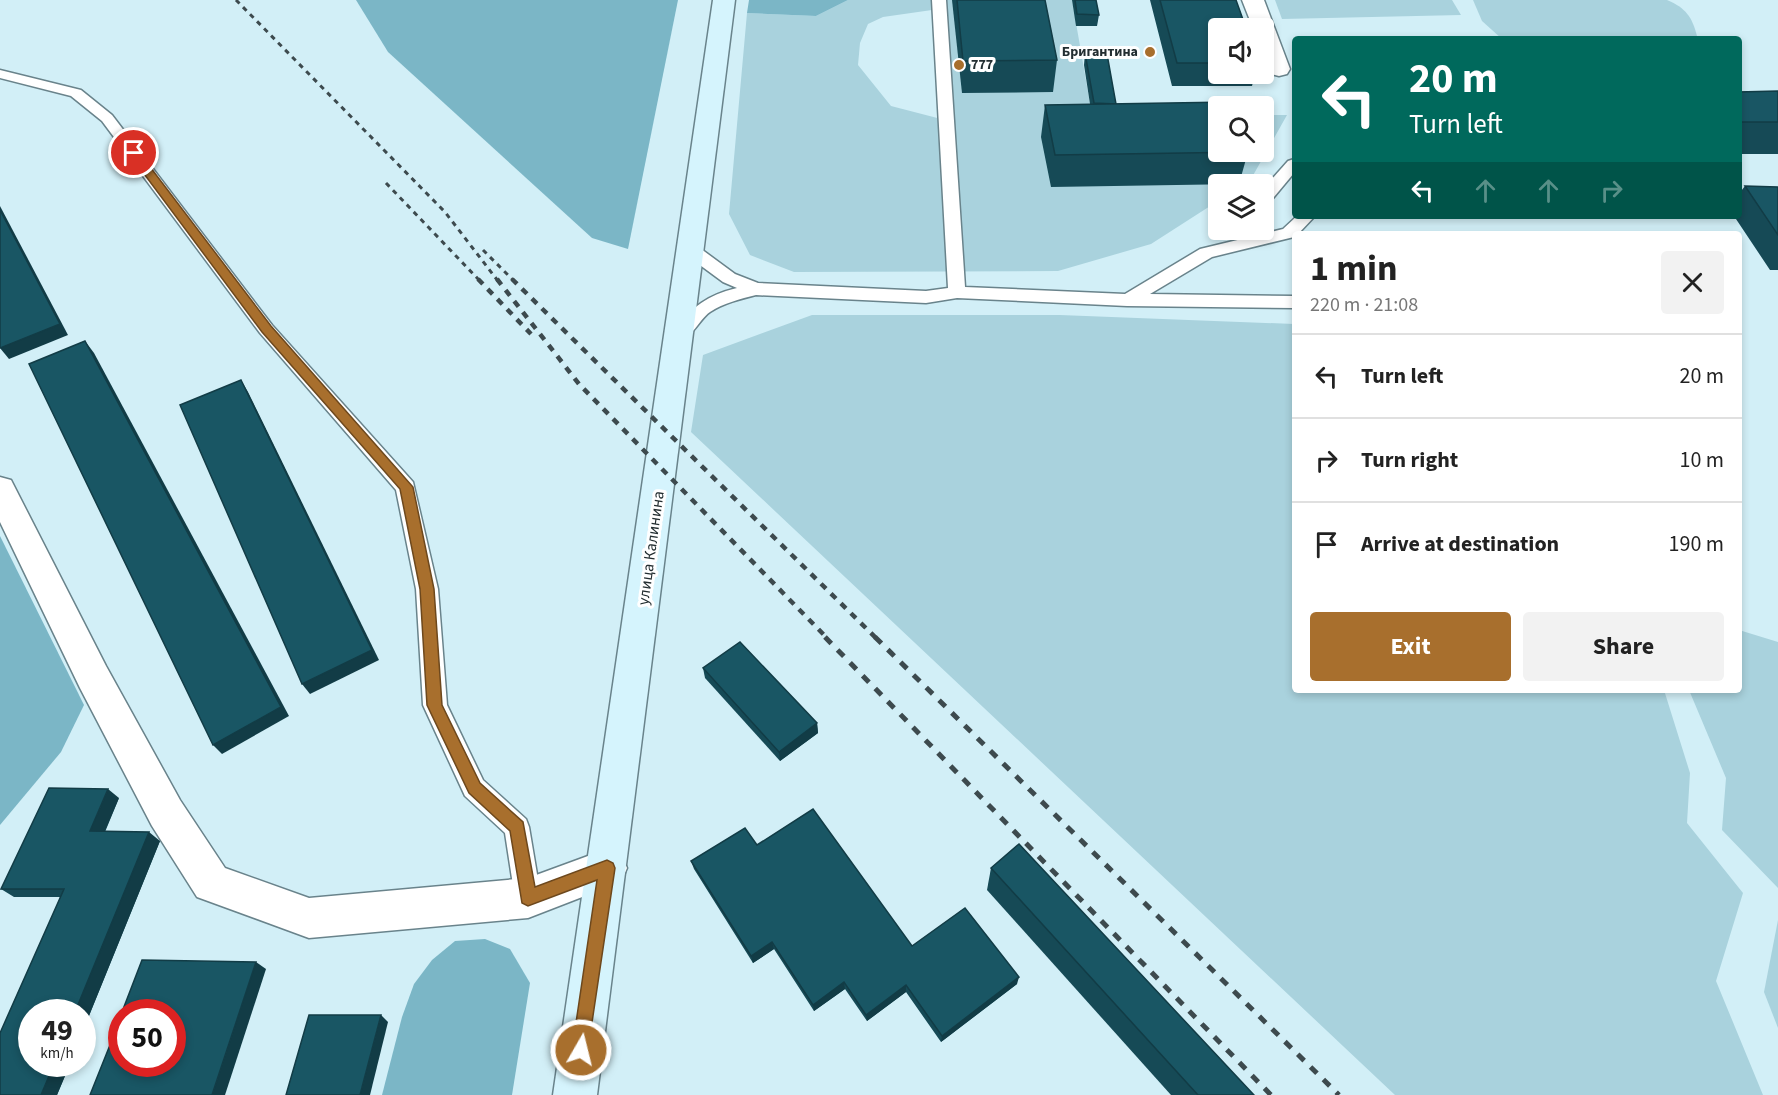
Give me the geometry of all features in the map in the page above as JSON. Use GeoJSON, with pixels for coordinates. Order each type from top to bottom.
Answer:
{"type":"FeatureCollection","features":[{"type":"Feature","properties":{"kind":"main road","name":"улица Калинина"},"geometry":{"type":"LineString","coordinates":[[575,1095],[724,0]]}},
{"type":"Feature","properties":{"kind":"street"},"geometry":{"type":"LineString","coordinates":[[1253,0],[1279,69]]}},
{"type":"Feature","properties":{"kind":"street"},"geometry":{"type":"LineString","coordinates":[[0,489],[93,677],[165,813],[211,883],[309,918],[528,898],[607,868]]}},
{"type":"Feature","properties":{"kind":"lane"},"geometry":{"type":"LineString","coordinates":[[939,0],[957,292]]}},
{"type":"Feature","properties":{"kind":"lane"},"geometry":{"type":"LineString","coordinates":[[0,74],[76,93],[107,118],[267,329],[406,487],[427,589],[435,705],[474,788],[518,827],[528,898]]}},
{"type":"Feature","properties":{"kind":"lane"},"geometry":{"type":"LineString","coordinates":[[1274,187],[1292,166]]}},
{"type":"Feature","properties":{"kind":"lane"},"geometry":{"type":"LineString","coordinates":[[1206,253],[1289,233],[1304,219]]}},
{"type":"Feature","properties":{"kind":"lane"},"geometry":{"type":"LineString","coordinates":[[1127,300],[1206,253],[1221,240]]}},
{"type":"Feature","properties":{"kind":"lane"},"geometry":{"type":"LineString","coordinates":[[691,250],[729,278],[756,289]]}},
{"type":"Feature","properties":{"kind":"lane"},"geometry":{"type":"LineString","coordinates":[[679,334],[702,309],[725,297],[756,289],[926,297],[957,292],[1127,300],[1292,302]]}},
{"type":"Feature","properties":{"kind":"shaded area"},"geometry":{"type":"Polygon","coordinates":[[[356,0],[678,0],[628,249],[592,238],[388,52],[356,0]]]}},
{"type":"Feature","properties":{"kind":"shaded area"},"geometry":{"type":"Polygon","coordinates":[[[749,0],[848,0],[816,16],[747,13],[749,0]]]}},
{"type":"Feature","properties":{"kind":"shaded area"},"geometry":{"type":"Polygon","coordinates":[[[848,0],[1072,0],[1092,115],[1051,187],[1208,156],[1208,162],[1261,162],[1254,174],[1208,174],[1208,207],[1151,244],[1058,271],[794,272],[750,255],[729,214],[747,13],[816,16],[848,0]],[[939,9],[883,17],[868,24],[860,43],[858,65],[891,106],[945,120],[939,9]]]}},
{"type":"Feature","properties":{"kind":"shaded area"},"geometry":{"type":"Polygon","coordinates":[[[1275,0],[1452,0],[1461,15],[1282,19],[1275,0]]]}},
{"type":"Feature","properties":{"kind":"shaded area"},"geometry":{"type":"Polygon","coordinates":[[[1473,0],[1667,0],[1679,6],[1687,14],[1697,36],[1499,36],[1482,21],[1473,0]]]}},
{"type":"Feature","properties":{"kind":"shaded area"},"geometry":{"type":"Polygon","coordinates":[[[1274,115],[1287,115],[1274,138],[1274,115]]]}},
{"type":"Feature","properties":{"kind":"shaded area"},"geometry":{"type":"Polygon","coordinates":[[[812,315],[1060,315],[1292,324],[1292,693],[1665,693],[1690,773],[1687,823],[1743,893],[1716,981],[1763,1095],[1395,1095],[691,432],[703,355],[812,315]]]}},
{"type":"Feature","properties":{"kind":"shaded area"},"geometry":{"type":"Polygon","coordinates":[[[0,536],[84,705],[61,752],[0,825],[0,536]]]}},
{"type":"Feature","properties":{"kind":"shaded area"},"geometry":{"type":"Polygon","coordinates":[[[1742,631],[1778,642],[1778,888],[1722,830],[1726,778],[1690,693],[1742,693],[1742,631]]]}},
{"type":"Feature","properties":{"kind":"shaded area"},"geometry":{"type":"Polygon","coordinates":[[[1778,920],[1778,1028],[1764,992],[1778,920]]]}},
{"type":"Feature","properties":{"kind":"shaded area"},"geometry":{"type":"Polygon","coordinates":[[[485,939],[510,949],[530,983],[512,1095],[382,1095],[402,1017],[414,984],[432,960],[455,941],[485,939]]]}},
{"type":"Feature","properties":{"kind":"building"},"geometry":{"type":"Polygon","coordinates":[[[957,0],[1045,0],[1057,60],[963,61],[957,0]]]}},
{"type":"Feature","properties":{"kind":"building"},"geometry":{"type":"Polygon","coordinates":[[[1075,0],[1096,0],[1099,15],[1077,14],[1075,0]]]}},
{"type":"Feature","properties":{"kind":"building"},"geometry":{"type":"Polygon","coordinates":[[[1160,0],[1236,0],[1242,18],[1208,18],[1208,63],[1177,63],[1160,0]]]}},
{"type":"Feature","properties":{"kind":"building"},"geometry":{"type":"Polygon","coordinates":[[[1085,53],[1107,54],[1116,104],[1094,103],[1085,53]]]}},
{"type":"Feature","properties":{"kind":"building"},"geometry":{"type":"Polygon","coordinates":[[[1778,91],[1778,122],[1742,122],[1742,92],[1778,91]]]}},
{"type":"Feature","properties":{"kind":"building"},"geometry":{"type":"Polygon","coordinates":[[[1208,102],[1208,153],[1055,155],[1045,105],[1208,102]]]}},
{"type":"Feature","properties":{"kind":"building"},"geometry":{"type":"Polygon","coordinates":[[[1745,186],[1778,187],[1778,235],[1745,186]]]}},
{"type":"Feature","properties":{"kind":"building"},"geometry":{"type":"Polygon","coordinates":[[[0,210],[60,324],[0,348],[0,210]]]}},
{"type":"Feature","properties":{"kind":"building"},"geometry":{"type":"Polygon","coordinates":[[[85,341],[281,707],[213,745],[29,364],[85,341]]]}},
{"type":"Feature","properties":{"kind":"building"},"geometry":{"type":"Polygon","coordinates":[[[241,380],[372,650],[302,684],[180,405],[241,380]]]}},
{"type":"Feature","properties":{"kind":"building"},"geometry":{"type":"Polygon","coordinates":[[[740,642],[817,723],[779,752],[703,668],[740,642]]]}},
{"type":"Feature","properties":{"kind":"building"},"geometry":{"type":"Polygon","coordinates":[[[49,788],[108,789],[90,831],[149,832],[80,999],[18,999],[18,1077],[49,1077],[41,1095],[0,1095],[0,1033],[64,889],[1,889],[49,788]]]}},
{"type":"Feature","properties":{"kind":"building"},"geometry":{"type":"Polygon","coordinates":[[[813,809],[912,946],[965,908],[1019,977],[942,1036],[906,985],[866,1015],[844,982],[813,1005],[772,942],[751,956],[691,861],[745,828],[757,845],[813,809]]]}},
{"type":"Feature","properties":{"kind":"building"},"geometry":{"type":"Polygon","coordinates":[[[1019,844],[1254,1095],[1198,1095],[991,868],[1019,844]]]}},
{"type":"Feature","properties":{"kind":"building"},"geometry":{"type":"Polygon","coordinates":[[[142,960],[256,962],[212,1095],[90,1095],[108,1050],[108,1077],[186,1077],[186,999],[127,999],[142,960]]]}},
{"type":"Feature","properties":{"kind":"building"},"geometry":{"type":"Polygon","coordinates":[[[309,1015],[381,1015],[360,1095],[286,1095],[309,1015]]]}},
{"type":"Feature","properties":{"kind":"railway"},"geometry":{"type":"LineString","coordinates":[[236,0],[445,212],[498,281]]}},
{"type":"Feature","properties":{"kind":"railway"},"geometry":{"type":"LineString","coordinates":[[386,183],[480,281]]}},
{"type":"Feature","properties":{"kind":"railway"},"geometry":{"type":"LineString","coordinates":[[483,250],[512,279]]}},
{"type":"Feature","properties":{"kind":"railway"},"geometry":{"type":"LineString","coordinates":[[478,279],[531,334]]}},
{"type":"Feature","properties":{"kind":"railway"},"geometry":{"type":"LineString","coordinates":[[497,279],[579,384],[827,638]]}},
{"type":"Feature","properties":{"kind":"railway"},"geometry":{"type":"LineString","coordinates":[[512,279],[876,638]]}},
{"type":"Feature","properties":{"kind":"railway"},"geometry":{"type":"LineString","coordinates":[[825,637],[1271,1095]]}},
{"type":"Feature","properties":{"kind":"railway"},"geometry":{"type":"LineString","coordinates":[[875,637],[1339,1095]]}},
{"type":"Feature","properties":{"kind":"place","name":"Бригантина"},"geometry":{"type":"Point","coordinates":[1150,52]}},
{"type":"Feature","properties":{"kind":"place","name":"777"},"geometry":{"type":"Point","coordinates":[959,65]}},
{"type":"Feature","properties":{"kind":"route"},"geometry":{"type":"LineString","coordinates":[[134,153],[267,329],[406,487],[427,589],[435,705],[474,788],[518,827],[528,898],[607,868],[581,1050]]}}]}
